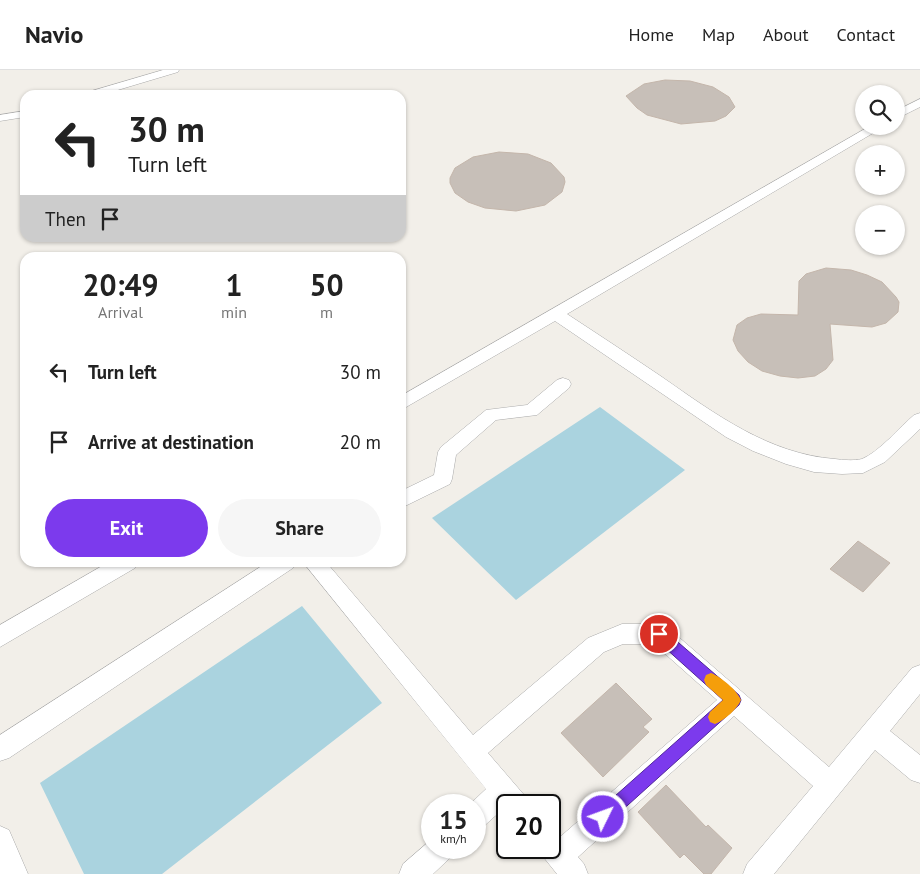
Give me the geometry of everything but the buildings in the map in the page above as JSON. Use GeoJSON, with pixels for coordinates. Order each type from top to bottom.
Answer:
{"type":"FeatureCollection","features":[{"type":"Feature","properties":{"kind":"lane"},"geometry":{"type":"LineString","coordinates":[[106,90],[174,70]]}},
{"type":"Feature","properties":{"kind":"lane"},"geometry":{"type":"LineString","coordinates":[[905,111],[920,102]]}},
{"type":"Feature","properties":{"kind":"lane"},"geometry":{"type":"LineString","coordinates":[[0,118],[20,115]]}},
{"type":"Feature","properties":{"kind":"lane"},"geometry":{"type":"LineString","coordinates":[[406,401],[864,135]]}},
{"type":"Feature","properties":{"kind":"lane"},"geometry":{"type":"LineString","coordinates":[[556,314],[710,418],[748,441],[786,456],[824,467],[865,465],[882,454],[920,419]]}},
{"type":"Feature","properties":{"kind":"lane"},"geometry":{"type":"LineString","coordinates":[[406,498],[443,479],[447,452],[492,414],[531,411],[563,384]]}},
{"type":"Feature","properties":{"kind":"lane"},"geometry":{"type":"LineString","coordinates":[[0,637],[119,567]]}},
{"type":"Feature","properties":{"kind":"lane"},"geometry":{"type":"LineString","coordinates":[[0,749],[278,567]]}},
{"type":"Feature","properties":{"kind":"lane"},"geometry":{"type":"LineString","coordinates":[[317,567],[507,794]]}},
{"type":"Feature","properties":{"kind":"lane"},"geometry":{"type":"LineString","coordinates":[[472,752],[596,645],[622,634],[659,634],[830,785]]}},
{"type":"Feature","properties":{"kind":"lane"},"geometry":{"type":"LineString","coordinates":[[756,874],[920,676]]}},
{"type":"Feature","properties":{"kind":"lane"},"geometry":{"type":"LineString","coordinates":[[561,859],[734,700]]}},
{"type":"Feature","properties":{"kind":"lane"},"geometry":{"type":"LineString","coordinates":[[873,733],[920,771]]}},
{"type":"Feature","properties":{"kind":"lane"},"geometry":{"type":"LineString","coordinates":[[0,839],[14,874]]}},
{"type":"Feature","properties":{"kind":"lane"},"geometry":{"type":"LineString","coordinates":[[413,874],[430,859]]}},
{"type":"Feature","properties":{"kind":"water"},"geometry":{"type":"Polygon","coordinates":[[[600,407],[685,470],[516,600],[432,518],[600,407]]]}},
{"type":"Feature","properties":{"kind":"water"},"geometry":{"type":"Polygon","coordinates":[[[302,606],[382,703],[162,874],[84,874],[40,783],[302,606]]]}},
{"type":"Feature","properties":{"kind":"slow traffic"},"geometry":{"type":"LineString","coordinates":[[711,680],[734,700],[715,717]]}},
{"type":"Feature","properties":{"kind":"route"},"geometry":{"type":"LineString","coordinates":[[603,817],[734,700],[659,634]]}}]}
